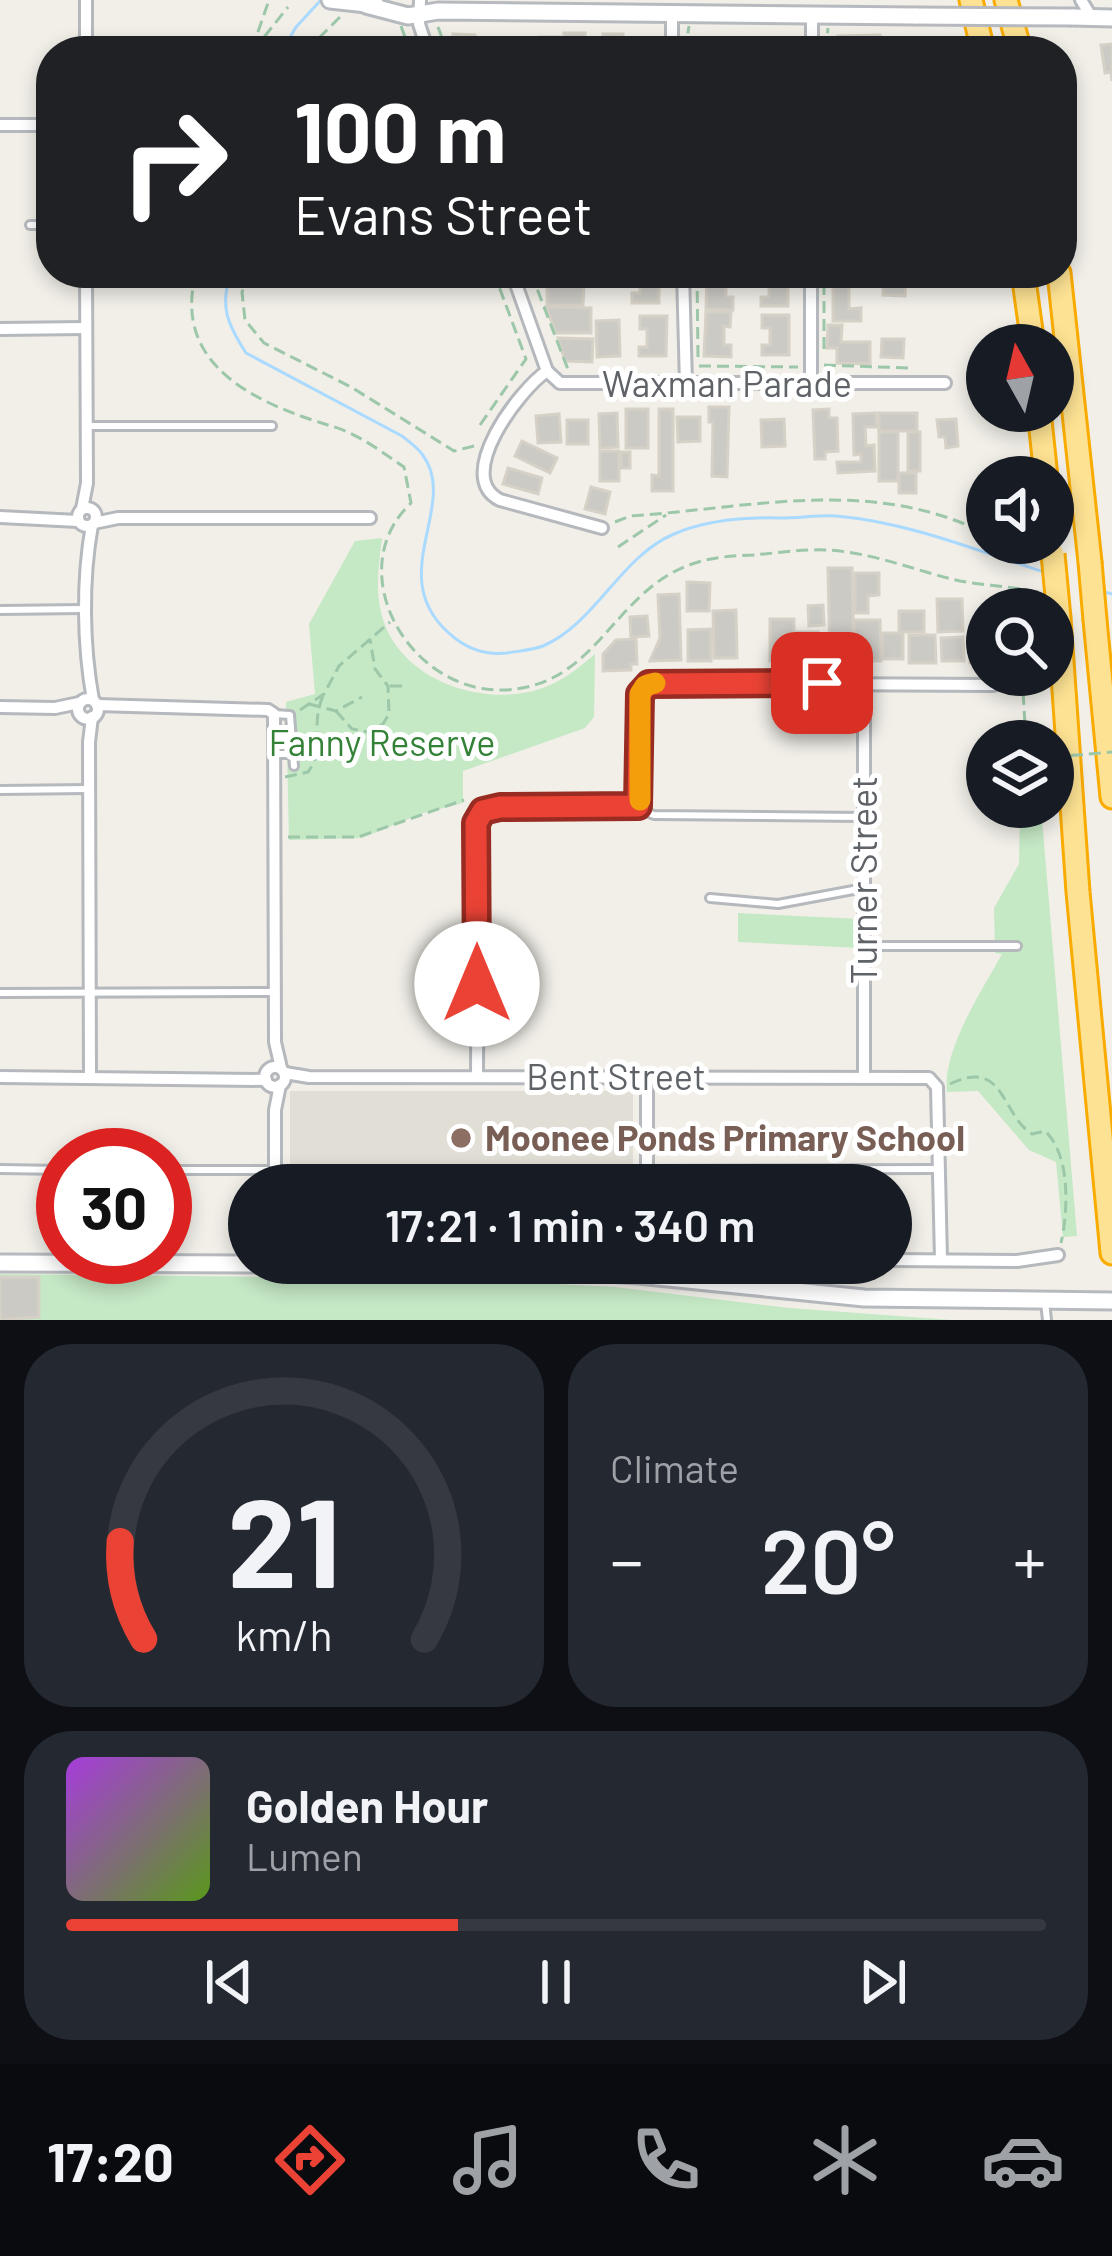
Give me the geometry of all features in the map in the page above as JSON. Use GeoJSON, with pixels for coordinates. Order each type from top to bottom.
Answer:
{"type":"FeatureCollection","features":[{"type":"Feature","properties":{"kind":"highway"},"geometry":{"type":"LineString","coordinates":[[971,0],[979,36]]}},
{"type":"Feature","properties":{"kind":"highway"},"geometry":{"type":"LineString","coordinates":[[1006,0],[1016,36]]}},
{"type":"Feature","properties":{"kind":"highway"},"geometry":{"type":"LineString","coordinates":[[1025,288],[1030,324]]}},
{"type":"Feature","properties":{"kind":"highway"},"geometry":{"type":"LineString","coordinates":[[1061,288],[1112,797]]}},
{"type":"Feature","properties":{"kind":"highway"},"geometry":{"type":"LineString","coordinates":[[1063,696],[1112,1253]]}},
{"type":"Feature","properties":{"kind":"street"},"geometry":{"type":"LineString","coordinates":[[86,0],[86,36]]}},
{"type":"Feature","properties":{"kind":"street"},"geometry":{"type":"LineString","coordinates":[[330,0],[398,15],[419,7],[438,11],[1112,18]]}},
{"type":"Feature","properties":{"kind":"street"},"geometry":{"type":"LineString","coordinates":[[1081,0],[1092,18]]}},
{"type":"Feature","properties":{"kind":"street"},"geometry":{"type":"LineString","coordinates":[[672,14],[672,36]]}},
{"type":"Feature","properties":{"kind":"street"},"geometry":{"type":"LineString","coordinates":[[812,15],[812,36]]}},
{"type":"Feature","properties":{"kind":"street"},"geometry":{"type":"LineString","coordinates":[[0,125],[36,124]]}},
{"type":"Feature","properties":{"kind":"street"},"geometry":{"type":"LineString","coordinates":[[86,288],[90,1077]]}},
{"type":"Feature","properties":{"kind":"street"},"geometry":{"type":"LineString","coordinates":[[517,288],[547,371],[527,388],[488,447],[484,485],[490,495],[602,528]]}},
{"type":"Feature","properties":{"kind":"street"},"geometry":{"type":"LineString","coordinates":[[683,288],[686,384]]}},
{"type":"Feature","properties":{"kind":"street"},"geometry":{"type":"LineString","coordinates":[[811,288],[811,383]]}},
{"type":"Feature","properties":{"kind":"street"},"geometry":{"type":"LineString","coordinates":[[0,328],[86,328]]}},
{"type":"Feature","properties":{"kind":"street","name":"Waxman Parade"},"geometry":{"type":"LineString","coordinates":[[547,371],[554,380],[569,385],[944,383]]}},
{"type":"Feature","properties":{"kind":"street"},"geometry":{"type":"LineString","coordinates":[[0,517],[370,518]]}},
{"type":"Feature","properties":{"kind":"street"},"geometry":{"type":"LineString","coordinates":[[477,1077],[478,817],[483,811],[500,807],[634,808],[640,797],[640,694],[649,684],[966,685]]}},
{"type":"Feature","properties":{"kind":"street","name":"Turner Street"},"geometry":{"type":"LineString","coordinates":[[864,684],[865,1076]]}},
{"type":"Feature","properties":{"kind":"street"},"geometry":{"type":"LineString","coordinates":[[0,707],[268,710],[274,718],[275,1164]]}},
{"type":"Feature","properties":{"kind":"street","name":"Bent Street"},"geometry":{"type":"LineString","coordinates":[[0,1077],[865,1076],[923,1077],[937,1087]]}},
{"type":"Feature","properties":{"kind":"street"},"geometry":{"type":"LineString","coordinates":[[647,1077],[647,1164]]}},
{"type":"Feature","properties":{"kind":"street"},"geometry":{"type":"LineString","coordinates":[[937,1087],[941,1260]]}},
{"type":"Feature","properties":{"kind":"street"},"geometry":{"type":"LineString","coordinates":[[912,1260],[1017,1262],[1058,1255]]}},
{"type":"Feature","properties":{"kind":"street"},"geometry":{"type":"LineString","coordinates":[[0,1262],[228,1263]]}},
{"type":"Feature","properties":{"kind":"street"},"geometry":{"type":"LineString","coordinates":[[765,1284],[864,1298],[1112,1301]]}},
{"type":"Feature","properties":{"kind":"lane"},"geometry":{"type":"LineString","coordinates":[[30,226],[36,226]]}},
{"type":"Feature","properties":{"kind":"lane"},"geometry":{"type":"LineString","coordinates":[[86,427],[272,426]]}},
{"type":"Feature","properties":{"kind":"lane"},"geometry":{"type":"LineString","coordinates":[[0,610],[87,609]]}},
{"type":"Feature","properties":{"kind":"lane"},"geometry":{"type":"LineString","coordinates":[[274,718],[290,715],[293,720],[294,766]]}},
{"type":"Feature","properties":{"kind":"lane"},"geometry":{"type":"LineString","coordinates":[[274,754],[293,754]]}},
{"type":"Feature","properties":{"kind":"lane"},"geometry":{"type":"LineString","coordinates":[[0,790],[89,789]]}},
{"type":"Feature","properties":{"kind":"lane"},"geometry":{"type":"LineString","coordinates":[[634,808],[654,815],[865,818]]}},
{"type":"Feature","properties":{"kind":"lane"},"geometry":{"type":"LineString","coordinates":[[710,898],[778,904],[864,888]]}},
{"type":"Feature","properties":{"kind":"lane"},"geometry":{"type":"LineString","coordinates":[[864,946],[1017,946]]}},
{"type":"Feature","properties":{"kind":"lane"},"geometry":{"type":"LineString","coordinates":[[0,993],[275,992]]}},
{"type":"Feature","properties":{"kind":"lane"},"geometry":{"type":"LineString","coordinates":[[0,1169],[36,1169]]}},
{"type":"Feature","properties":{"kind":"lane"},"geometry":{"type":"LineString","coordinates":[[912,1169],[940,1169]]}},
{"type":"Feature","properties":{"kind":"lane"},"geometry":{"type":"LineString","coordinates":[[192,1170],[228,1170]]}},
{"type":"Feature","properties":{"kind":"lane"},"geometry":{"type":"LineString","coordinates":[[1045,1302],[1047,1320]]}},
{"type":"Feature","properties":{"kind":"path"},"geometry":{"type":"LineString","coordinates":[[257,36],[269,0]]}},
{"type":"Feature","properties":{"kind":"path"},"geometry":{"type":"LineString","coordinates":[[264,36],[288,7]]}},
{"type":"Feature","properties":{"kind":"path"},"geometry":{"type":"LineString","coordinates":[[322,36],[354,7]]}},
{"type":"Feature","properties":{"kind":"path"},"geometry":{"type":"LineString","coordinates":[[687,36],[687,28],[694,25]]}},
{"type":"Feature","properties":{"kind":"path"},"geometry":{"type":"LineString","coordinates":[[195,288],[194,329],[215,366],[254,395],[306,420],[329,424],[404,467],[412,503],[393,522],[384,566],[392,620],[412,650],[440,674],[469,686],[502,690],[535,685],[564,671],[594,649],[664,578],[708,557],[827,550],[998,588]]}},
{"type":"Feature","properties":{"kind":"path"},"geometry":{"type":"LineString","coordinates":[[244,288],[245,320],[264,343],[350,387],[454,451],[488,447]]}},
{"type":"Feature","properties":{"kind":"path"},"geometry":{"type":"LineString","coordinates":[[480,425],[526,359],[500,288]]}},
{"type":"Feature","properties":{"kind":"path"},"geometry":{"type":"LineString","coordinates":[[537,288],[569,373],[569,385]]}},
{"type":"Feature","properties":{"kind":"path"},"geometry":{"type":"LineString","coordinates":[[698,288],[698,366],[798,367]]}},
{"type":"Feature","properties":{"kind":"path"},"geometry":{"type":"LineString","coordinates":[[824,288],[824,367],[908,368]]}},
{"type":"Feature","properties":{"kind":"path"},"geometry":{"type":"LineString","coordinates":[[602,528],[630,515],[809,497],[888,505],[966,524]]}},
{"type":"Feature","properties":{"kind":"path"},"geometry":{"type":"LineString","coordinates":[[618,547],[669,513]]}},
{"type":"Feature","properties":{"kind":"path"},"geometry":{"type":"LineString","coordinates":[[285,777],[308,772],[316,761],[314,724],[339,666],[392,620]]}},
{"type":"Feature","properties":{"kind":"path"},"geometry":{"type":"LineString","coordinates":[[336,711],[352,729],[377,729],[391,707],[388,686],[374,669],[370,639]]}},
{"type":"Feature","properties":{"kind":"path"},"geometry":{"type":"LineString","coordinates":[[388,686],[402,686]]}},
{"type":"Feature","properties":{"kind":"path"},"geometry":{"type":"LineString","coordinates":[[293,720],[324,694]]}},
{"type":"Feature","properties":{"kind":"path"},"geometry":{"type":"LineString","coordinates":[[308,704],[336,711],[362,697]]}},
{"type":"Feature","properties":{"kind":"path"},"geometry":{"type":"LineString","coordinates":[[1074,755],[1112,752]]}},
{"type":"Feature","properties":{"kind":"path"},"geometry":{"type":"LineString","coordinates":[[274,838],[358,837],[464,800]]}},
{"type":"Feature","properties":{"kind":"path"},"geometry":{"type":"LineString","coordinates":[[937,1087],[971,1077],[990,1081],[1006,1096],[1022,1127],[1032,1133],[1045,1131],[1058,1145],[1066,1215],[1058,1255]]}},
{"type":"Feature","properties":{"kind":"shaded area","name":"Moonee Ponds Primary School"},"geometry":{"type":"Polygon","coordinates":[[[290,1091],[633,1091],[633,1164],[290,1164],[290,1091]]]}},
{"type":"Feature","properties":{"kind":"green space","name":"Fanny Reserve"},"geometry":{"type":"Polygon","coordinates":[[[382,538],[381,612],[390,635],[422,671],[468,691],[517,694],[555,683],[595,654],[594,717],[585,728],[463,771],[463,803],[423,813],[362,838],[289,840],[286,702],[315,694],[309,624],[355,541],[382,538]]]}},
{"type":"Feature","properties":{"kind":"green space"},"geometry":{"type":"Polygon","coordinates":[[[1020,828],[1043,828],[1077,1236],[1063,1237],[1056,1162],[1029,1150],[978,1091],[947,1092],[957,1040],[1002,954],[995,953],[994,908],[1019,864],[1020,828]]]}},
{"type":"Feature","properties":{"kind":"green space"},"geometry":{"type":"Polygon","coordinates":[[[738,913],[860,919],[859,948],[738,942],[738,913]]]}},
{"type":"Feature","properties":{"kind":"green space"},"geometry":{"type":"Polygon","coordinates":[[[0,1274],[36,1274],[36,1284],[192,1284],[192,1276],[228,1276],[228,1284],[556,1284],[951,1320],[0,1320],[0,1274]]]}},
{"type":"Feature","properties":{"kind":"building"},"geometry":{"type":"Polygon","coordinates":[[[1112,44],[1112,81],[1111,72],[1105,73],[1101,45],[1112,44]]]}},
{"type":"Feature","properties":{"kind":"building"},"geometry":{"type":"Polygon","coordinates":[[[547,288],[584,288],[583,305],[547,305],[547,288]]]}},
{"type":"Feature","properties":{"kind":"building"},"geometry":{"type":"Polygon","coordinates":[[[640,288],[659,288],[659,303],[632,303],[632,293],[640,293],[640,288]]]}},
{"type":"Feature","properties":{"kind":"building"},"geometry":{"type":"Polygon","coordinates":[[[707,288],[726,288],[726,297],[733,297],[733,310],[706,309],[707,288]]]}},
{"type":"Feature","properties":{"kind":"building"},"geometry":{"type":"Polygon","coordinates":[[[769,288],[788,288],[788,306],[761,306],[761,297],[769,297],[769,288]]]}},
{"type":"Feature","properties":{"kind":"building"},"geometry":{"type":"Polygon","coordinates":[[[833,288],[849,288],[849,309],[861,308],[861,321],[833,321],[833,288]]]}},
{"type":"Feature","properties":{"kind":"building"},"geometry":{"type":"Polygon","coordinates":[[[883,288],[905,288],[905,296],[883,295],[883,288]]]}},
{"type":"Feature","properties":{"kind":"building"},"geometry":{"type":"Polygon","coordinates":[[[546,307],[591,308],[591,333],[556,333],[546,307]]]}},
{"type":"Feature","properties":{"kind":"building"},"geometry":{"type":"Polygon","coordinates":[[[706,312],[731,312],[730,327],[724,326],[724,345],[731,345],[731,357],[704,356],[706,312]]]}},
{"type":"Feature","properties":{"kind":"building"},"geometry":{"type":"Polygon","coordinates":[[[762,315],[789,315],[789,355],[762,355],[762,345],[770,345],[770,328],[762,328],[762,315]]]}},
{"type":"Feature","properties":{"kind":"building"},"geometry":{"type":"Polygon","coordinates":[[[640,316],[667,316],[666,356],[639,356],[639,347],[647,347],[647,329],[640,329],[640,316]]]}},
{"type":"Feature","properties":{"kind":"building"},"geometry":{"type":"Polygon","coordinates":[[[619,320],[620,356],[597,357],[596,321],[619,320]]]}},
{"type":"Feature","properties":{"kind":"building"},"geometry":{"type":"Polygon","coordinates":[[[828,325],[842,325],[841,342],[870,342],[870,364],[837,363],[837,348],[827,348],[828,325]]]}},
{"type":"Feature","properties":{"kind":"building"},"geometry":{"type":"Polygon","coordinates":[[[558,338],[593,339],[592,362],[565,361],[558,338]]]}},
{"type":"Feature","properties":{"kind":"building"},"geometry":{"type":"Polygon","coordinates":[[[882,339],[904,339],[903,358],[881,357],[882,339]]]}},
{"type":"Feature","properties":{"kind":"building"},"geometry":{"type":"Polygon","coordinates":[[[709,407],[729,407],[727,477],[712,476],[709,407]]]}},
{"type":"Feature","properties":{"kind":"building"},"geometry":{"type":"Polygon","coordinates":[[[626,409],[648,409],[648,448],[626,448],[626,409]]]}},
{"type":"Feature","properties":{"kind":"building"},"geometry":{"type":"Polygon","coordinates":[[[659,409],[673,409],[673,491],[652,491],[652,475],[659,476],[659,409]]]}},
{"type":"Feature","properties":{"kind":"building"},"geometry":{"type":"Polygon","coordinates":[[[829,409],[829,418],[837,418],[838,451],[815,459],[813,410],[829,409]]]}},
{"type":"Feature","properties":{"kind":"building"},"geometry":{"type":"Polygon","coordinates":[[[617,413],[618,447],[600,448],[599,414],[617,413]]]}},
{"type":"Feature","properties":{"kind":"building"},"geometry":{"type":"Polygon","coordinates":[[[876,413],[877,427],[865,427],[866,446],[874,445],[875,471],[838,473],[837,462],[861,462],[861,454],[854,455],[853,414],[876,413]]]}},
{"type":"Feature","properties":{"kind":"building"},"geometry":{"type":"Polygon","coordinates":[[[879,413],[917,413],[917,431],[879,431],[879,413]]]}},
{"type":"Feature","properties":{"kind":"building"},"geometry":{"type":"Polygon","coordinates":[[[559,414],[561,442],[538,443],[536,416],[559,414]]]}},
{"type":"Feature","properties":{"kind":"building"},"geometry":{"type":"Polygon","coordinates":[[[677,417],[700,417],[700,441],[678,442],[677,417]]]}},
{"type":"Feature","properties":{"kind":"building"},"geometry":{"type":"Polygon","coordinates":[[[784,419],[785,446],[762,447],[761,420],[784,419]]]}},
{"type":"Feature","properties":{"kind":"building"},"geometry":{"type":"Polygon","coordinates":[[[956,419],[958,446],[946,448],[937,420],[956,419]]]}},
{"type":"Feature","properties":{"kind":"building"},"geometry":{"type":"Polygon","coordinates":[[[567,420],[588,420],[588,444],[567,444],[567,420]]]}},
{"type":"Feature","properties":{"kind":"building"},"geometry":{"type":"Polygon","coordinates":[[[879,432],[898,432],[898,481],[879,481],[879,432]]]}},
{"type":"Feature","properties":{"kind":"building"},"geometry":{"type":"Polygon","coordinates":[[[908,432],[920,432],[920,471],[908,471],[908,432]]]}},
{"type":"Feature","properties":{"kind":"building"},"geometry":{"type":"Polygon","coordinates":[[[522,441],[557,458],[550,473],[515,456],[522,441]]]}},
{"type":"Feature","properties":{"kind":"building"},"geometry":{"type":"Polygon","coordinates":[[[600,451],[619,451],[619,481],[600,481],[600,451]]]}},
{"type":"Feature","properties":{"kind":"building"},"geometry":{"type":"Polygon","coordinates":[[[621,452],[630,452],[630,468],[621,468],[621,452]]]}},
{"type":"Feature","properties":{"kind":"building"},"geometry":{"type":"Polygon","coordinates":[[[508,468],[542,478],[538,494],[503,484],[508,468]]]}},
{"type":"Feature","properties":{"kind":"building"},"geometry":{"type":"Polygon","coordinates":[[[899,473],[916,473],[916,493],[899,493],[899,473]]]}},
{"type":"Feature","properties":{"kind":"building"},"geometry":{"type":"Polygon","coordinates":[[[591,487],[610,492],[605,514],[585,509],[591,487]]]}},
{"type":"Feature","properties":{"kind":"building"},"geometry":{"type":"Polygon","coordinates":[[[828,568],[852,568],[854,661],[830,662],[828,568]]]}},
{"type":"Feature","properties":{"kind":"building"},"geometry":{"type":"Polygon","coordinates":[[[855,573],[879,573],[879,595],[868,596],[868,613],[855,613],[855,573]]]}},
{"type":"Feature","properties":{"kind":"building"},"geometry":{"type":"Polygon","coordinates":[[[687,582],[710,583],[709,611],[687,611],[687,582]]]}},
{"type":"Feature","properties":{"kind":"building"},"geometry":{"type":"Polygon","coordinates":[[[679,594],[681,660],[650,661],[660,638],[658,595],[679,594]]]}},
{"type":"Feature","properties":{"kind":"building"},"geometry":{"type":"Polygon","coordinates":[[[937,599],[962,599],[963,631],[938,632],[937,599]]]}},
{"type":"Feature","properties":{"kind":"building"},"geometry":{"type":"Polygon","coordinates":[[[823,605],[824,625],[809,626],[808,606],[823,605]]]}},
{"type":"Feature","properties":{"kind":"building"},"geometry":{"type":"Polygon","coordinates":[[[736,610],[737,658],[714,658],[713,611],[736,610]]]}},
{"type":"Feature","properties":{"kind":"building"},"geometry":{"type":"Polygon","coordinates":[[[899,611],[924,611],[924,632],[899,632],[899,611]]]}},
{"type":"Feature","properties":{"kind":"building"},"geometry":{"type":"Polygon","coordinates":[[[647,616],[649,636],[631,637],[630,617],[647,616]]]}},
{"type":"Feature","properties":{"kind":"building"},"geometry":{"type":"Polygon","coordinates":[[[770,619],[794,619],[794,661],[770,661],[770,619]]]}},
{"type":"Feature","properties":{"kind":"building"},"geometry":{"type":"Polygon","coordinates":[[[854,620],[880,620],[881,661],[854,661],[854,620]]]}},
{"type":"Feature","properties":{"kind":"building"},"geometry":{"type":"Polygon","coordinates":[[[711,629],[711,661],[688,661],[688,630],[711,629]]]}},
{"type":"Feature","properties":{"kind":"building"},"geometry":{"type":"Polygon","coordinates":[[[796,632],[818,632],[819,660],[797,660],[796,632]]]}},
{"type":"Feature","properties":{"kind":"building"},"geometry":{"type":"Polygon","coordinates":[[[882,633],[903,633],[903,659],[883,659],[882,633]]]}},
{"type":"Feature","properties":{"kind":"building"},"geometry":{"type":"Polygon","coordinates":[[[909,635],[935,635],[936,663],[909,663],[909,635]]]}},
{"type":"Feature","properties":{"kind":"building"},"geometry":{"type":"Polygon","coordinates":[[[963,637],[964,661],[942,661],[941,638],[963,637]]]}},
{"type":"Feature","properties":{"kind":"building"},"geometry":{"type":"Polygon","coordinates":[[[636,639],[637,664],[631,664],[631,670],[603,671],[603,654],[616,640],[636,639]]]}},
{"type":"Feature","properties":{"kind":"building"},"geometry":{"type":"Polygon","coordinates":[[[0,1277],[36,1277],[39,1317],[0,1320],[0,1277]]]}},
{"type":"Feature","properties":{"kind":"waterway"},"geometry":{"type":"LineString","coordinates":[[291,36],[321,0]]}},
{"type":"Feature","properties":{"kind":"waterway"},"geometry":{"type":"LineString","coordinates":[[228,288],[227,315],[246,353],[402,436],[422,454],[432,474],[433,497],[423,593],[434,616],[456,639],[474,649],[500,653],[543,646],[578,622],[655,544],[687,529],[727,520],[863,519],[943,538],[1047,573]]}},
{"type":"Feature","properties":{"kind":"waterway"},"geometry":{"type":"LineString","coordinates":[[1101,591],[1112,594]]}},
{"type":"Feature","properties":{"kind":"slow traffic"},"geometry":{"type":"LineString","coordinates":[[640,800],[640,694],[655,683]]}},
{"type":"Feature","properties":{"kind":"place","name":"Moonee Ponds Primary School"},"geometry":{"type":"Point","coordinates":[461,1138]}},
{"type":"Feature","properties":{"kind":"route"},"geometry":{"type":"LineString","coordinates":[[477,984],[476,823],[483,811],[638,806],[640,694],[649,684],[822,683]]}}]}
